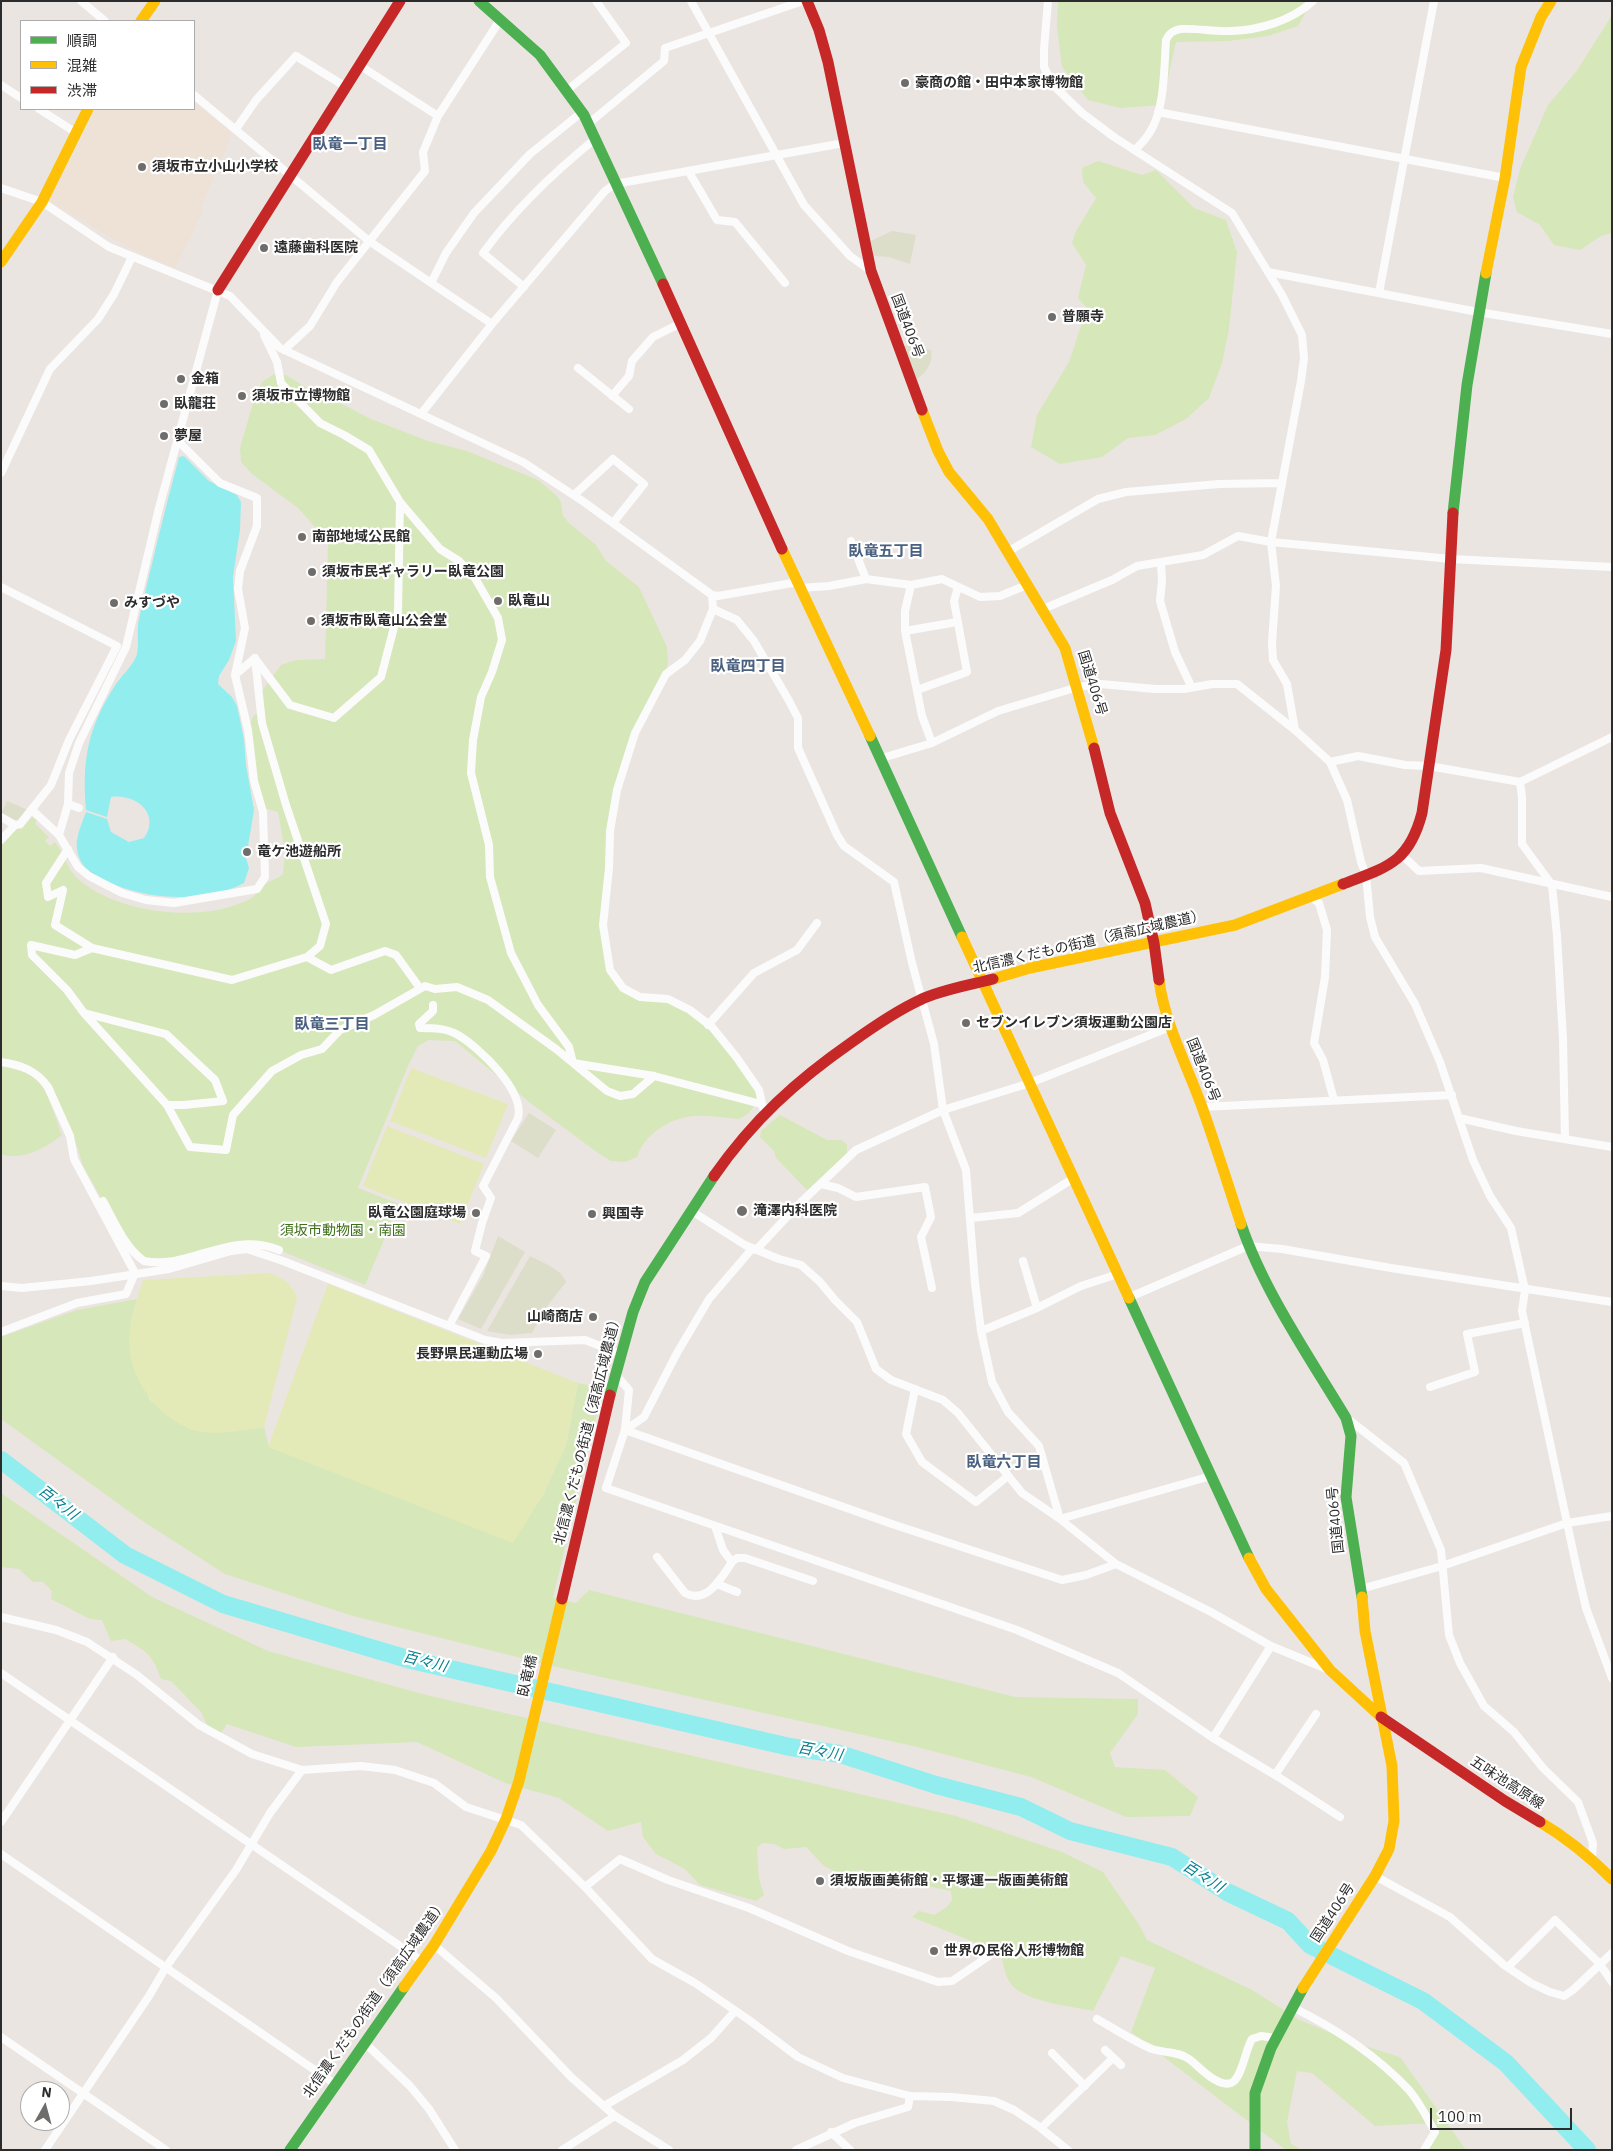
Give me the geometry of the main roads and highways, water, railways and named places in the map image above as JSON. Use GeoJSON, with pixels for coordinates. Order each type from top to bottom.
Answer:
{"type":"FeatureCollection","features":[{"type":"Feature","properties":{"kind":"main road"},"geometry":{"type":"LineString","coordinates":[[142,20],[155,1]]}},
{"type":"Feature","properties":{"kind":"main road"},"geometry":{"type":"LineString","coordinates":[[218,290],[400,1]]}},
{"type":"Feature","properties":{"kind":"main road","name":"五味池高原線"},"geometry":{"type":"LineString","coordinates":[[479,1],[540,55],[582,112],[595,138],[879,759],[1130,1297],[1246,1553],[1266,1589],[1296,1630],[1330,1670],[1381,1717],[1505,1801],[1559,1833],[1592,1859],[1612,1879]]}},
{"type":"Feature","properties":{"kind":"main road","name":"国道406号"},"geometry":{"type":"LineString","coordinates":[[807,1],[819,30],[828,62],[871,271],[938,451],[949,472],[988,519],[1009,551],[1065,648],[1078,688],[1110,813],[1145,903],[1154,943],[1162,1002],[1202,1107],[1248,1246],[1266,1284],[1346,1418],[1351,1436],[1346,1497],[1361,1589],[1365,1631],[1392,1766],[1394,1821],[1388,1849],[1375,1876],[1293,2004],[1276,2038],[1255,2093],[1254,2150]]}},
{"type":"Feature","properties":{"kind":"main road","name":"北信濃くだもの街道（須高広域農道）"},"geometry":{"type":"LineString","coordinates":[[566,1579],[615,1374],[633,1312],[645,1282],[690,1210],[763,1109],[772,1104],[823,1062],[877,1024],[921,999],[1030,968],[1235,925],[1366,876],[1391,863],[1410,846],[1417,832],[1422,813],[1446,650],[1454,500],[1467,385],[1478,312],[1505,178],[1521,67],[1541,17],[1551,1]]}},
{"type":"Feature","properties":{"kind":"main road"},"geometry":{"type":"LineString","coordinates":[[1,262],[42,202],[87,110]]}},
{"type":"Feature","properties":{"kind":"main road","name":"臥竜橋"},"geometry":{"type":"LineString","coordinates":[[519,1781],[566,1579]]}},
{"type":"Feature","properties":{"kind":"main road","name":"北信濃くだもの街道（須高広域農道）"},"geometry":{"type":"LineString","coordinates":[[290,2150],[334,2084],[434,1945],[491,1851],[506,1819],[519,1781]]}},
{"type":"Feature","properties":{"kind":"water"},"geometry":{"type":"Polygon","coordinates":[[[184,456],[209,481],[237,495],[241,502],[240,530],[233,577],[236,641],[229,660],[219,676],[218,684],[232,697],[237,706],[244,739],[246,765],[254,810],[246,858],[249,868],[244,883],[228,890],[211,894],[175,897],[139,892],[99,878],[84,866],[77,850],[77,843],[86,812],[107,819],[111,832],[129,842],[144,838],[148,829],[150,821],[148,813],[137,802],[129,798],[111,797],[107,817],[86,810],[86,761],[88,746],[98,717],[114,687],[136,657],[138,649],[138,624],[153,559],[179,457],[184,456]]]}},
{"type":"Feature","properties":{"kind":"waterway","name":"百々川"},"geometry":{"type":"LineString","coordinates":[[1,1460],[125,1555],[223,1604],[411,1660],[790,1747],[840,1754],[936,1785],[1021,1807],[1070,1831],[1172,1857],[1227,1892],[1288,1921],[1310,1945],[1423,2001],[1506,2063],[1587,2150]]}},
{"type":"Feature","properties":{"kind":"place","name":"豪商の館・田中本家博物館"},"geometry":{"type":"Point","coordinates":[905,83]}},
{"type":"Feature","properties":{"kind":"place","name":"須坂市立小山小学校"},"geometry":{"type":"Point","coordinates":[142,167]}},
{"type":"Feature","properties":{"kind":"place","name":"遠藤歯科医院"},"geometry":{"type":"Point","coordinates":[264,248]}},
{"type":"Feature","properties":{"kind":"place","name":"普願寺"},"geometry":{"type":"Point","coordinates":[1052,317]}},
{"type":"Feature","properties":{"kind":"place","name":"金箱"},"geometry":{"type":"Point","coordinates":[181,379]}},
{"type":"Feature","properties":{"kind":"place","name":"須坂市立博物館"},"geometry":{"type":"Point","coordinates":[242,396]}},
{"type":"Feature","properties":{"kind":"place","name":"臥龍荘"},"geometry":{"type":"Point","coordinates":[164,404]}},
{"type":"Feature","properties":{"kind":"place","name":"夢屋"},"geometry":{"type":"Point","coordinates":[164,436]}},
{"type":"Feature","properties":{"kind":"place","name":"南部地域公民館"},"geometry":{"type":"Point","coordinates":[302,537]}},
{"type":"Feature","properties":{"kind":"place","name":"須坂市民ギャラリー臥竜公園"},"geometry":{"type":"Point","coordinates":[312,572]}},
{"type":"Feature","properties":{"kind":"place","name":"臥竜山"},"geometry":{"type":"Point","coordinates":[498,601]}},
{"type":"Feature","properties":{"kind":"place","name":"みすづや"},"geometry":{"type":"Point","coordinates":[114,603]}},
{"type":"Feature","properties":{"kind":"place","name":"須坂市臥竜山公会堂"},"geometry":{"type":"Point","coordinates":[311,621]}},
{"type":"Feature","properties":{"kind":"place","name":"竜ケ池遊船所"},"geometry":{"type":"Point","coordinates":[247,852]}},
{"type":"Feature","properties":{"kind":"place","name":"セブンイレブン須坂運動公園店"},"geometry":{"type":"Point","coordinates":[966,1023]}},
{"type":"Feature","properties":{"kind":"place","name":"滝澤内科医院"},"geometry":{"type":"Point","coordinates":[742,1211]}},
{"type":"Feature","properties":{"kind":"place","name":"臥竜公園庭球場"},"geometry":{"type":"Point","coordinates":[476,1213]}},
{"type":"Feature","properties":{"kind":"place","name":"興国寺"},"geometry":{"type":"Point","coordinates":[592,1214]}},
{"type":"Feature","properties":{"kind":"place","name":"山崎商店"},"geometry":{"type":"Point","coordinates":[593,1317]}},
{"type":"Feature","properties":{"kind":"place","name":"長野県民運動広場"},"geometry":{"type":"Point","coordinates":[538,1354]}},
{"type":"Feature","properties":{"kind":"place","name":"須坂版画美術館・平塚運一版画美術館"},"geometry":{"type":"Point","coordinates":[820,1881]}},
{"type":"Feature","properties":{"kind":"place","name":"世界の民俗人形博物館"},"geometry":{"type":"Point","coordinates":[934,1951]}},
{"type":"Feature","properties":{"kind":"district","name":"臥竜一丁目"},"geometry":{"type":"Point","coordinates":[350,145]}},
{"type":"Feature","properties":{"kind":"district","name":"臥竜五丁目"},"geometry":{"type":"Point","coordinates":[886,552]}},
{"type":"Feature","properties":{"kind":"district","name":"臥竜四丁目"},"geometry":{"type":"Point","coordinates":[748,667]}},
{"type":"Feature","properties":{"kind":"district","name":"臥竜三丁目"},"geometry":{"type":"Point","coordinates":[332,1025]}},
{"type":"Feature","properties":{"kind":"district","name":"臥竜六丁目"},"geometry":{"type":"Point","coordinates":[1004,1463]}},
{"type":"Feature","properties":{"kind":"park label","name":"須坂市動物園・南園"},"geometry":{"type":"Point","coordinates":[343,1231]}}]}
